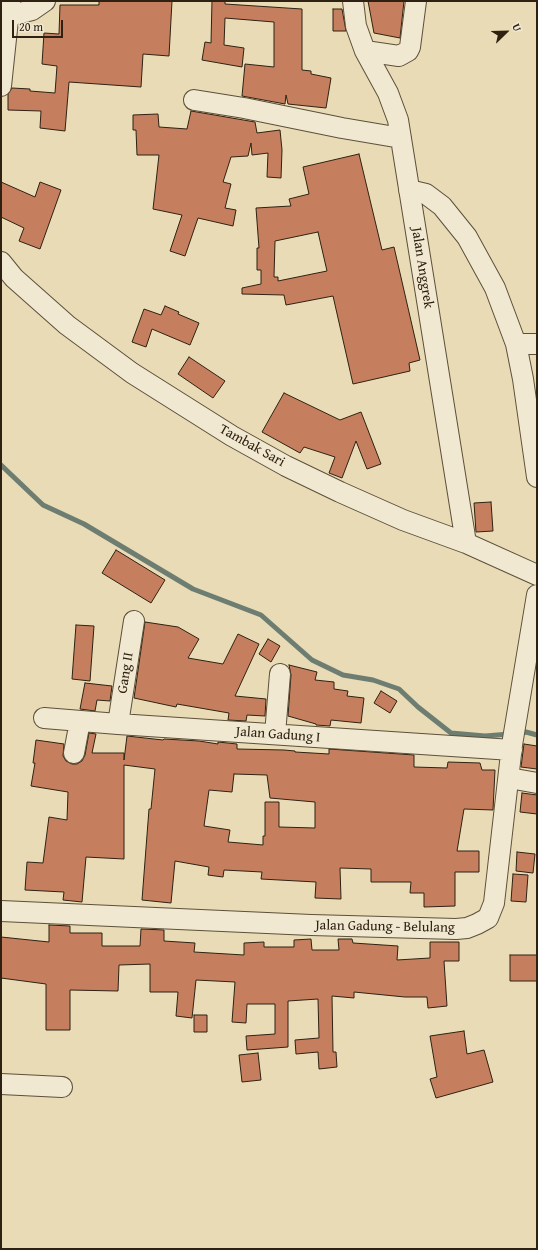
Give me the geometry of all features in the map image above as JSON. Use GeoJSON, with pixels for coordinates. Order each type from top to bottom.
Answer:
{"type":"FeatureCollection","features":[{"type":"Feature","properties":{"kind":"street"},"geometry":{"type":"LineString","coordinates":[[1,86],[9,9],[32,10],[45,1]]}},
{"type":"Feature","properties":{"kind":"street","name":"Jalan Anggrek"},"geometry":{"type":"LineString","coordinates":[[353,1],[356,26],[366,50],[388,93],[398,120],[466,543]]}},
{"type":"Feature","properties":{"kind":"street"},"geometry":{"type":"LineString","coordinates":[[366,50],[399,56],[408,51],[416,1]]}},
{"type":"Feature","properties":{"kind":"street"},"geometry":{"type":"LineString","coordinates":[[194,100],[401,138]]}},
{"type":"Feature","properties":{"kind":"street"},"geometry":{"type":"LineString","coordinates":[[409,190],[426,194],[442,206],[467,237],[494,288],[516,344],[537,477]]}},
{"type":"Feature","properties":{"kind":"street","name":"Tambak Sari"},"geometry":{"type":"LineString","coordinates":[[1,262],[14,278],[67,325],[132,373],[232,436],[286,466],[340,492],[403,520],[466,543],[537,575]]}},
{"type":"Feature","properties":{"kind":"street"},"geometry":{"type":"LineString","coordinates":[[516,344],[537,344]]}},
{"type":"Feature","properties":{"kind":"street","name":"Jalan Gadung - Belulang"},"geometry":{"type":"LineString","coordinates":[[1,911],[312,925],[467,928],[478,924],[488,918],[494,903],[512,748],[537,595]]}},
{"type":"Feature","properties":{"kind":"street","name":"Gang II"},"geometry":{"type":"LineString","coordinates":[[118,724],[134,621]]}},
{"type":"Feature","properties":{"kind":"street"},"geometry":{"type":"LineString","coordinates":[[275,734],[280,674]]}},
{"type":"Feature","properties":{"kind":"street","name":"Jalan Gadung I"},"geometry":{"type":"LineString","coordinates":[[44,718],[118,724],[512,748]]}},
{"type":"Feature","properties":{"kind":"street"},"geometry":{"type":"LineString","coordinates":[[74,753],[80,721]]}},
{"type":"Feature","properties":{"kind":"street"},"geometry":{"type":"LineString","coordinates":[[509,778],[537,783]]}},
{"type":"Feature","properties":{"kind":"street"},"geometry":{"type":"LineString","coordinates":[[1,1084],[62,1087]]}},
{"type":"Feature","properties":{"kind":"building"},"geometry":{"type":"Polygon","coordinates":[[[99,1],[172,1],[169,56],[143,54],[141,87],[69,82],[65,131],[40,128],[41,111],[8,110],[8,94],[12,88],[55,93],[57,66],[42,64],[44,33],[59,34],[60,5],[99,5],[99,1]]]}},
{"type":"Feature","properties":{"kind":"building"},"geometry":{"type":"Polygon","coordinates":[[[212,1],[225,1],[225,4],[302,9],[302,70],[311,71],[311,74],[331,78],[326,108],[288,104],[286,95],[285,104],[242,96],[245,64],[274,67],[274,22],[225,18],[224,45],[244,48],[242,67],[202,60],[205,42],[211,43],[212,1]]]}},
{"type":"Feature","properties":{"kind":"building"},"geometry":{"type":"Polygon","coordinates":[[[368,1],[404,1],[400,38],[374,33],[368,1]]]}},
{"type":"Feature","properties":{"kind":"building"},"geometry":{"type":"Polygon","coordinates":[[[333,9],[342,9],[346,31],[333,31],[333,9]]]}},
{"type":"Feature","properties":{"kind":"building"},"geometry":{"type":"Polygon","coordinates":[[[191,111],[255,122],[257,133],[280,130],[282,150],[281,178],[267,177],[268,153],[252,155],[251,143],[248,156],[231,157],[223,182],[231,184],[225,208],[236,210],[233,226],[198,218],[185,256],[170,251],[182,215],[153,209],[159,155],[137,155],[136,130],[133,130],[133,115],[158,114],[159,127],[187,129],[191,111]]]}},
{"type":"Feature","properties":{"kind":"building"},"geometry":{"type":"Polygon","coordinates":[[[359,154],[382,250],[394,247],[420,360],[409,363],[410,371],[353,384],[333,296],[286,305],[284,295],[242,294],[242,288],[261,284],[261,270],[257,270],[257,248],[259,248],[256,208],[291,206],[289,199],[309,194],[303,167],[359,154]],[[318,232],[275,241],[274,277],[278,277],[278,281],[327,271],[318,232]]]}},
{"type":"Feature","properties":{"kind":"building"},"geometry":{"type":"Polygon","coordinates":[[[1,182],[35,197],[40,182],[61,190],[40,249],[19,241],[24,228],[1,217],[1,182]]]}},
{"type":"Feature","properties":{"kind":"building"},"geometry":{"type":"Polygon","coordinates":[[[165,306],[179,312],[178,314],[199,323],[190,345],[152,329],[146,347],[132,342],[144,309],[161,315],[165,306]]]}},
{"type":"Feature","properties":{"kind":"building"},"geometry":{"type":"Polygon","coordinates":[[[189,357],[225,381],[213,398],[178,374],[189,357]]]}},
{"type":"Feature","properties":{"kind":"building"},"geometry":{"type":"Polygon","coordinates":[[[284,393],[340,420],[361,412],[381,464],[367,469],[356,441],[342,478],[329,473],[335,457],[304,447],[300,453],[262,432],[284,393]]]}},
{"type":"Feature","properties":{"kind":"building"},"geometry":{"type":"Polygon","coordinates":[[[491,502],[493,531],[476,532],[474,503],[491,502]]]}},
{"type":"Feature","properties":{"kind":"building"},"geometry":{"type":"Polygon","coordinates":[[[116,550],[165,580],[151,603],[102,573],[116,550]]]}},
{"type":"Feature","properties":{"kind":"building"},"geometry":{"type":"Polygon","coordinates":[[[145,622],[178,627],[199,639],[188,658],[223,664],[238,634],[259,644],[235,696],[266,699],[265,716],[247,715],[246,721],[228,720],[229,713],[177,704],[176,707],[134,698],[145,622]]]}},
{"type":"Feature","properties":{"kind":"building"},"geometry":{"type":"Polygon","coordinates":[[[76,625],[94,626],[90,681],[72,679],[76,625]]]}},
{"type":"Feature","properties":{"kind":"building"},"geometry":{"type":"Polygon","coordinates":[[[268,639],[280,646],[271,662],[259,654],[268,639]]]}},
{"type":"Feature","properties":{"kind":"building"},"geometry":{"type":"Polygon","coordinates":[[[289,665],[317,672],[315,680],[334,682],[334,689],[348,691],[347,696],[364,698],[361,723],[331,720],[330,726],[316,725],[288,716],[291,675],[289,665]]]}},
{"type":"Feature","properties":{"kind":"building"},"geometry":{"type":"Polygon","coordinates":[[[85,683],[112,686],[110,701],[97,700],[95,711],[80,709],[85,683]]]}},
{"type":"Feature","properties":{"kind":"building"},"geometry":{"type":"Polygon","coordinates":[[[381,691],[397,701],[390,713],[374,703],[381,691]]]}},
{"type":"Feature","properties":{"kind":"building"},"geometry":{"type":"Polygon","coordinates":[[[89,733],[96,734],[92,753],[124,753],[124,760],[127,736],[163,740],[199,741],[218,744],[218,742],[237,744],[237,749],[284,750],[329,754],[329,749],[414,755],[414,767],[447,768],[448,762],[480,763],[482,770],[495,770],[493,810],[464,809],[457,851],[479,851],[479,872],[455,872],[455,906],[424,907],[424,893],[410,893],[411,882],[371,882],[371,869],[340,868],[341,899],[315,898],[316,882],[261,879],[262,872],[224,870],[223,877],[208,875],[209,867],[175,861],[171,903],[142,900],[149,809],[151,809],[155,769],[124,765],[124,859],[86,857],[82,902],[63,900],[64,892],[25,890],[27,862],[43,863],[49,817],[67,820],[68,792],[31,786],[35,763],[33,763],[36,740],[64,744],[63,756],[66,761],[72,764],[77,764],[82,761],[85,755],[89,733]],[[234,774],[232,792],[209,790],[204,826],[230,830],[228,842],[263,845],[263,836],[265,836],[265,802],[279,802],[279,827],[315,828],[315,802],[270,798],[267,775],[234,774]]]}},
{"type":"Feature","properties":{"kind":"building"},"geometry":{"type":"Polygon","coordinates":[[[524,744],[537,746],[537,769],[521,767],[524,744]]]}},
{"type":"Feature","properties":{"kind":"building"},"geometry":{"type":"Polygon","coordinates":[[[522,793],[537,795],[537,814],[520,812],[522,793]]]}},
{"type":"Feature","properties":{"kind":"building"},"geometry":{"type":"Polygon","coordinates":[[[517,852],[535,854],[533,873],[516,871],[517,852]]]}},
{"type":"Feature","properties":{"kind":"building"},"geometry":{"type":"Polygon","coordinates":[[[513,874],[528,875],[526,902],[511,901],[513,874]]]}},
{"type":"Feature","properties":{"kind":"building"},"geometry":{"type":"Polygon","coordinates":[[[49,925],[70,926],[70,933],[102,933],[102,946],[140,946],[141,929],[164,930],[164,941],[195,943],[194,952],[244,955],[244,943],[264,942],[264,947],[294,947],[294,940],[311,939],[312,950],[339,950],[338,939],[352,939],[353,943],[398,946],[397,960],[430,958],[430,942],[459,942],[459,961],[444,961],[447,1006],[428,1008],[427,997],[405,997],[354,992],[354,998],[332,996],[333,1052],[336,1052],[337,1067],[319,1069],[318,1052],[296,1054],[295,1040],[319,1038],[318,999],[288,1001],[288,1047],[247,1050],[246,1036],[275,1034],[275,1004],[247,1004],[246,1023],[232,1022],[235,982],[196,980],[192,1018],[176,1016],[178,992],[150,992],[150,964],[119,965],[118,991],[70,990],[70,1030],[46,1030],[46,984],[1,978],[1,937],[49,942],[49,925]]]}},
{"type":"Feature","properties":{"kind":"building"},"geometry":{"type":"Polygon","coordinates":[[[510,955],[537,955],[537,981],[510,981],[510,955]]]}},
{"type":"Feature","properties":{"kind":"building"},"geometry":{"type":"Polygon","coordinates":[[[194,1015],[207,1015],[207,1032],[194,1032],[194,1015]]]}},
{"type":"Feature","properties":{"kind":"building"},"geometry":{"type":"Polygon","coordinates":[[[464,1031],[467,1054],[484,1050],[493,1082],[436,1098],[430,1079],[437,1077],[430,1036],[464,1031]]]}},
{"type":"Feature","properties":{"kind":"building"},"geometry":{"type":"Polygon","coordinates":[[[258,1053],[261,1080],[242,1082],[239,1055],[258,1053]]]}},
{"type":"Feature","properties":{"kind":"waterway"},"geometry":{"type":"LineString","coordinates":[[1,465],[43,505],[84,524],[193,589],[261,615],[312,660],[343,675],[373,680],[399,689],[418,707],[451,733],[485,736],[510,734]]}},
{"type":"Feature","properties":{"kind":"waterway"},"geometry":{"type":"LineString","coordinates":[[518,733],[526,732],[537,735]]}}]}
